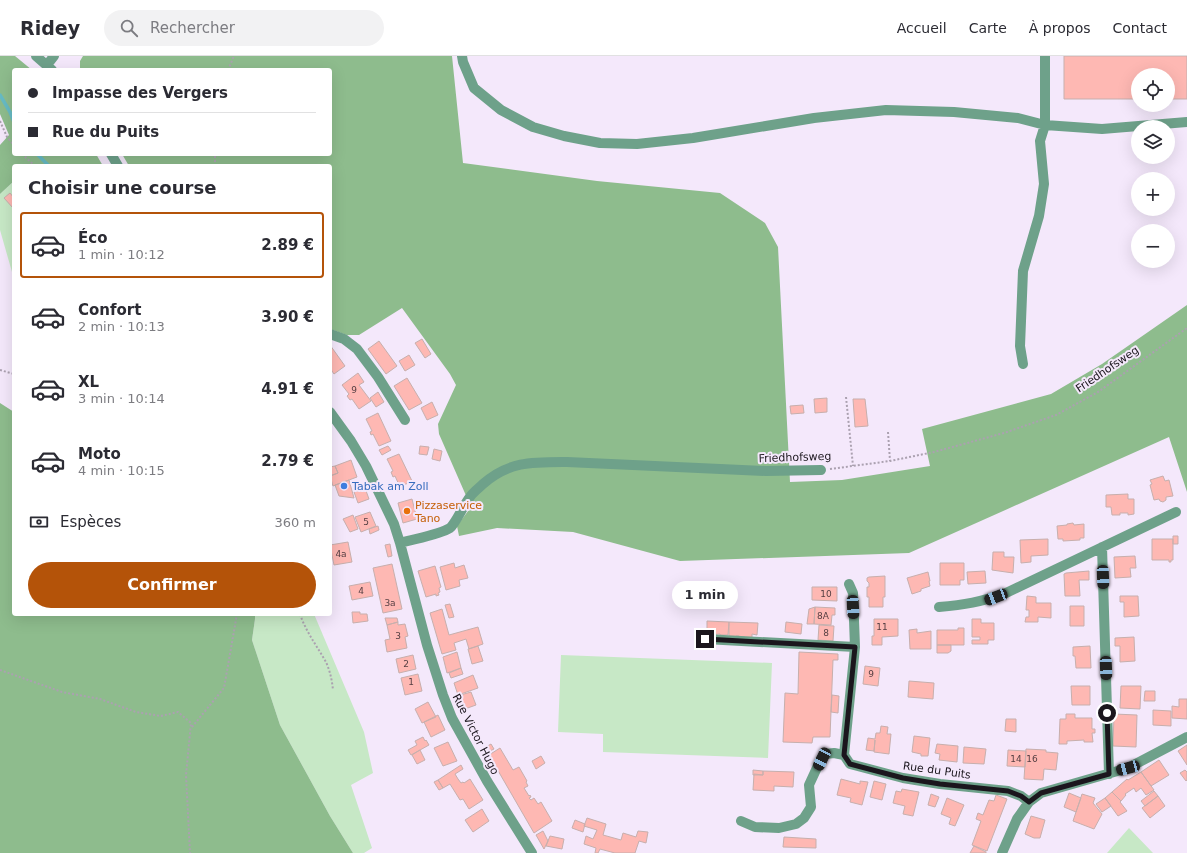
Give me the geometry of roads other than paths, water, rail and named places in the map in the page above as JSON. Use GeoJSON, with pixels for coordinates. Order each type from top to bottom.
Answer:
{"type":"FeatureCollection","features":[{"type":"Feature","properties":{"kind":"street"},"geometry":{"type":"LineString","coordinates":[[36,56],[50,67],[54,56]]}},
{"type":"Feature","properties":{"kind":"street"},"geometry":{"type":"LineString","coordinates":[[462,56],[474,88],[501,110],[533,127],[564,136],[600,143],[638,144],[693,138],[814,118],[886,110],[954,112],[1018,118],[1045,125],[1102,129],[1187,122]]}},
{"type":"Feature","properties":{"kind":"street"},"geometry":{"type":"LineString","coordinates":[[1023,364],[1020,346],[1023,271],[1039,216],[1044,184],[1040,142],[1045,125],[1045,56]]}},
{"type":"Feature","properties":{"kind":"street"},"geometry":{"type":"LineString","coordinates":[[332,335],[344,339],[357,349],[378,377],[406,420]]}},
{"type":"Feature","properties":{"kind":"street","name":"Rue Victor Hugo"},"geometry":{"type":"LineString","coordinates":[[332,415],[351,440],[366,466],[394,524],[427,645],[452,718],[491,788],[532,853]]}},
{"type":"Feature","properties":{"kind":"street","name":"Friedhofsweg"},"geometry":{"type":"LineString","coordinates":[[400,543],[439,533],[451,527],[470,496],[493,475],[511,466],[542,462],[567,462],[766,471],[821,470]]}},
{"type":"Feature","properties":{"kind":"street"},"geometry":{"type":"LineString","coordinates":[[939,607],[964,605],[986,600],[1006,593],[1176,512]]}},
{"type":"Feature","properties":{"kind":"street"},"geometry":{"type":"LineString","coordinates":[[1102,547],[1109,774]]}},
{"type":"Feature","properties":{"kind":"street"},"geometry":{"type":"LineString","coordinates":[[741,821],[755,827],[779,828],[796,824],[804,818],[811,807],[809,785],[822,759],[826,754],[834,753],[844,755],[855,647],[853,593],[849,584]]}},
{"type":"Feature","properties":{"kind":"street"},"geometry":{"type":"LineString","coordinates":[[705,639],[855,647]]}},
{"type":"Feature","properties":{"kind":"street"},"geometry":{"type":"LineString","coordinates":[[1002,853],[1017,819],[1029,802],[1041,793],[1128,768],[1187,737]]}},
{"type":"Feature","properties":{"kind":"street","name":"Rue du Puits"},"geometry":{"type":"LineString","coordinates":[[844,755],[850,764],[903,778],[940,784],[1008,791],[1021,796],[1029,802]]}},
{"type":"Feature","properties":{"kind":"waterway"},"geometry":{"type":"LineString","coordinates":[[0,95],[12,117]]}},
{"type":"Feature","properties":{"kind":"waterway"},"geometry":{"type":"LineString","coordinates":[[39,156],[47,164]]}},
{"type":"Feature","properties":{"kind":"place","name":"Tabak am Zoll"},"geometry":{"type":"Point","coordinates":[344,486]}},
{"type":"Feature","properties":{"kind":"place","name":"Pizzaservice Tano"},"geometry":{"type":"Point","coordinates":[407,511]}}]}
